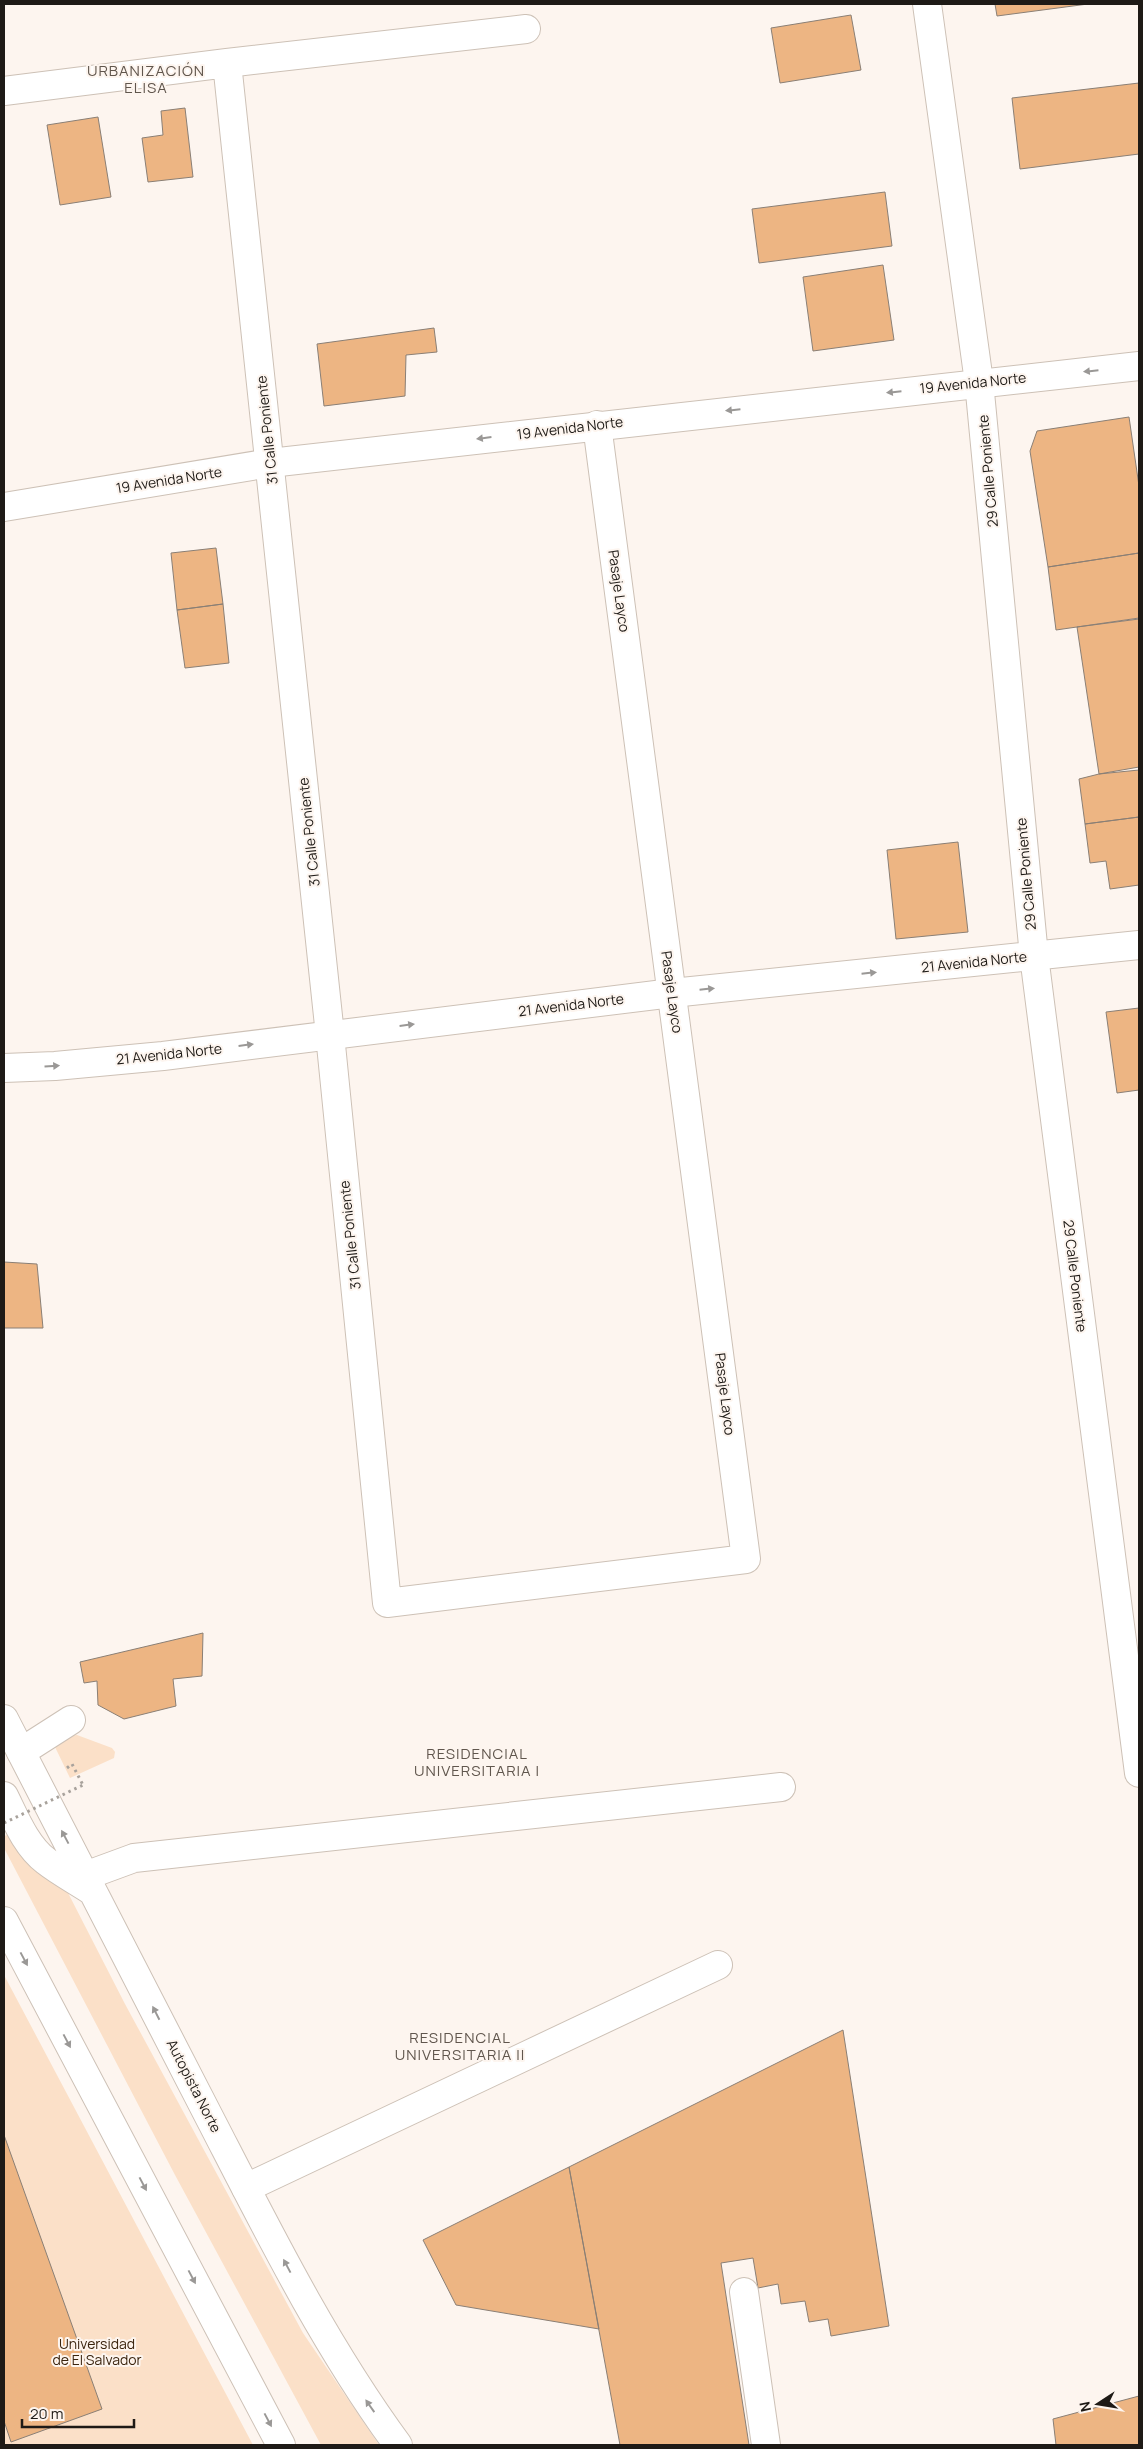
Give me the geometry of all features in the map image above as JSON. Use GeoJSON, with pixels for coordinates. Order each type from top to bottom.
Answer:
{"type":"FeatureCollection","features":[{"type":"Feature","properties":{"kind":"street","name":"29 Calle Poniente"},"geometry":{"type":"LineString","coordinates":[[927,4],[979,382],[1034,956],[1139,1773]]}},
{"type":"Feature","properties":{"kind":"street"},"geometry":{"type":"LineString","coordinates":[[4,91],[526,29]]}},
{"type":"Feature","properties":{"kind":"street","name":"31 Calle Poniente"},"geometry":{"type":"LineString","coordinates":[[228,63],[330,1035],[387,1603]]}},
{"type":"Feature","properties":{"kind":"street","name":"19 Avenida Norte"},"geometry":{"type":"LineString","coordinates":[[4,507],[270,463],[979,382],[1139,366]]}},
{"type":"Feature","properties":{"kind":"street","name":"Pasaje Layco"},"geometry":{"type":"LineString","coordinates":[[387,1603],[746,1560],[597,425]]}},
{"type":"Feature","properties":{"kind":"street","name":"21 Avenida Norte"},"geometry":{"type":"LineString","coordinates":[[4,1068],[55,1066],[163,1056],[672,993],[1139,945]]}},
{"type":"Feature","properties":{"kind":"street","name":"Autopista Norte"},"geometry":{"type":"LineString","coordinates":[[4,1719],[246,2188],[326,2337],[367,2402],[398,2445]]}},
{"type":"Feature","properties":{"kind":"street"},"geometry":{"type":"LineString","coordinates":[[21,1752],[71,1720]]}},
{"type":"Feature","properties":{"kind":"street"},"geometry":{"type":"LineString","coordinates":[[4,1796],[22,1832],[38,1854],[45,1861],[89,1884],[134,1858],[781,1787]]}},
{"type":"Feature","properties":{"kind":"street"},"geometry":{"type":"LineString","coordinates":[[4,1920],[281,2445]]}},
{"type":"Feature","properties":{"kind":"street"},"geometry":{"type":"LineString","coordinates":[[246,2188],[718,1965]]}},
{"type":"Feature","properties":{"kind":"street"},"geometry":{"type":"LineString","coordinates":[[744,2292],[766,2445]]}},
{"type":"Feature","properties":{"kind":"path"},"geometry":{"type":"LineString","coordinates":[[4,1823],[82,1785],[72,1764]]}},
{"type":"Feature","properties":{"kind":"green space"},"geometry":{"type":"Polygon","coordinates":[[[77,1735],[112,1748],[115,1752],[114,1758],[70,1778],[55,1747],[70,1736],[77,1735]]]}},
{"type":"Feature","properties":{"kind":"green space"},"geometry":{"type":"Polygon","coordinates":[[[14,1833],[65,1887],[125,2004],[303,2333],[379,2445],[321,2445],[175,2175],[4,1848],[4,1836],[14,1833]]]}},
{"type":"Feature","properties":{"kind":"green space","name":"Universidad de El Salvador"},"geometry":{"type":"Polygon","coordinates":[[[4,1975],[253,2445],[4,2445],[4,1975]]]}},
{"type":"Feature","properties":{"kind":"building"},"geometry":{"type":"Polygon","coordinates":[[[995,4],[1088,4],[997,16],[995,4]]]}},
{"type":"Feature","properties":{"kind":"building"},"geometry":{"type":"Polygon","coordinates":[[[851,15],[861,70],[780,83],[771,28],[851,15]]]}},
{"type":"Feature","properties":{"kind":"building"},"geometry":{"type":"Polygon","coordinates":[[[1139,83],[1139,154],[1020,169],[1012,98],[1139,83]]]}},
{"type":"Feature","properties":{"kind":"building"},"geometry":{"type":"Polygon","coordinates":[[[185,108],[193,177],[148,182],[142,138],[163,135],[161,111],[185,108]]]}},
{"type":"Feature","properties":{"kind":"building"},"geometry":{"type":"Polygon","coordinates":[[[98,117],[111,197],[60,205],[47,125],[98,117]]]}},
{"type":"Feature","properties":{"kind":"building"},"geometry":{"type":"Polygon","coordinates":[[[885,192],[892,246],[759,263],[752,209],[885,192]]]}},
{"type":"Feature","properties":{"kind":"building"},"geometry":{"type":"Polygon","coordinates":[[[883,265],[894,340],[813,351],[803,277],[883,265]]]}},
{"type":"Feature","properties":{"kind":"building"},"geometry":{"type":"Polygon","coordinates":[[[434,328],[437,352],[406,355],[405,396],[324,406],[317,344],[434,328]]]}},
{"type":"Feature","properties":{"kind":"building"},"geometry":{"type":"Polygon","coordinates":[[[1129,417],[1139,486],[1139,553],[1048,567],[1030,451],[1037,431],[1129,417]]]}},
{"type":"Feature","properties":{"kind":"building"},"geometry":{"type":"Polygon","coordinates":[[[216,548],[223,604],[177,610],[171,553],[216,548]]]}},
{"type":"Feature","properties":{"kind":"building"},"geometry":{"type":"Polygon","coordinates":[[[1139,553],[1139,618],[1056,630],[1048,567],[1139,553]]]}},
{"type":"Feature","properties":{"kind":"building"},"geometry":{"type":"Polygon","coordinates":[[[223,604],[229,663],[185,668],[177,610],[223,604]]]}},
{"type":"Feature","properties":{"kind":"building"},"geometry":{"type":"Polygon","coordinates":[[[1139,619],[1139,767],[1099,774],[1077,627],[1139,619]]]}},
{"type":"Feature","properties":{"kind":"building"},"geometry":{"type":"Polygon","coordinates":[[[1139,770],[1139,817],[1085,824],[1079,779],[1099,774],[1139,770]]]}},
{"type":"Feature","properties":{"kind":"building"},"geometry":{"type":"Polygon","coordinates":[[[1139,817],[1139,885],[1110,889],[1106,861],[1090,863],[1085,824],[1139,817]]]}},
{"type":"Feature","properties":{"kind":"building"},"geometry":{"type":"Polygon","coordinates":[[[958,842],[968,932],[896,939],[887,850],[958,842]]]}},
{"type":"Feature","properties":{"kind":"building"},"geometry":{"type":"Polygon","coordinates":[[[1139,1008],[1139,1090],[1117,1093],[1106,1012],[1139,1008]]]}},
{"type":"Feature","properties":{"kind":"building"},"geometry":{"type":"Polygon","coordinates":[[[4,1262],[37,1264],[43,1328],[4,1328],[4,1262]]]}},
{"type":"Feature","properties":{"kind":"building"},"geometry":{"type":"Polygon","coordinates":[[[203,1633],[202,1676],[173,1679],[176,1706],[124,1719],[98,1705],[97,1681],[84,1683],[80,1662],[203,1633]]]}},
{"type":"Feature","properties":{"kind":"building"},"geometry":{"type":"Polygon","coordinates":[[[843,2030],[889,2326],[831,2336],[828,2319],[809,2322],[805,2301],[781,2304],[778,2284],[758,2288],[753,2258],[721,2263],[749,2445],[620,2445],[569,2167],[843,2030]]]}},
{"type":"Feature","properties":{"kind":"building"},"geometry":{"type":"Polygon","coordinates":[[[4,2135],[102,2409],[11,2442],[4,2421],[4,2135]]]}},
{"type":"Feature","properties":{"kind":"building"},"geometry":{"type":"Polygon","coordinates":[[[569,2167],[599,2329],[456,2305],[423,2240],[569,2167]]]}},
{"type":"Feature","properties":{"kind":"building"},"geometry":{"type":"Polygon","coordinates":[[[1139,2396],[1139,2445],[1056,2445],[1053,2419],[1139,2396]]]}},
{"type":"Feature","properties":{"kind":"district","name":"URBANIZACIÓN ELISA"},"geometry":{"type":"Point","coordinates":[146,80]}},
{"type":"Feature","properties":{"kind":"district","name":"RESIDENCIAL UNIVERSITARIA I"},"geometry":{"type":"Point","coordinates":[477,1762]}},
{"type":"Feature","properties":{"kind":"district","name":"RESIDENCIAL UNIVERSITARIA II"},"geometry":{"type":"Point","coordinates":[460,2046]}}]}
